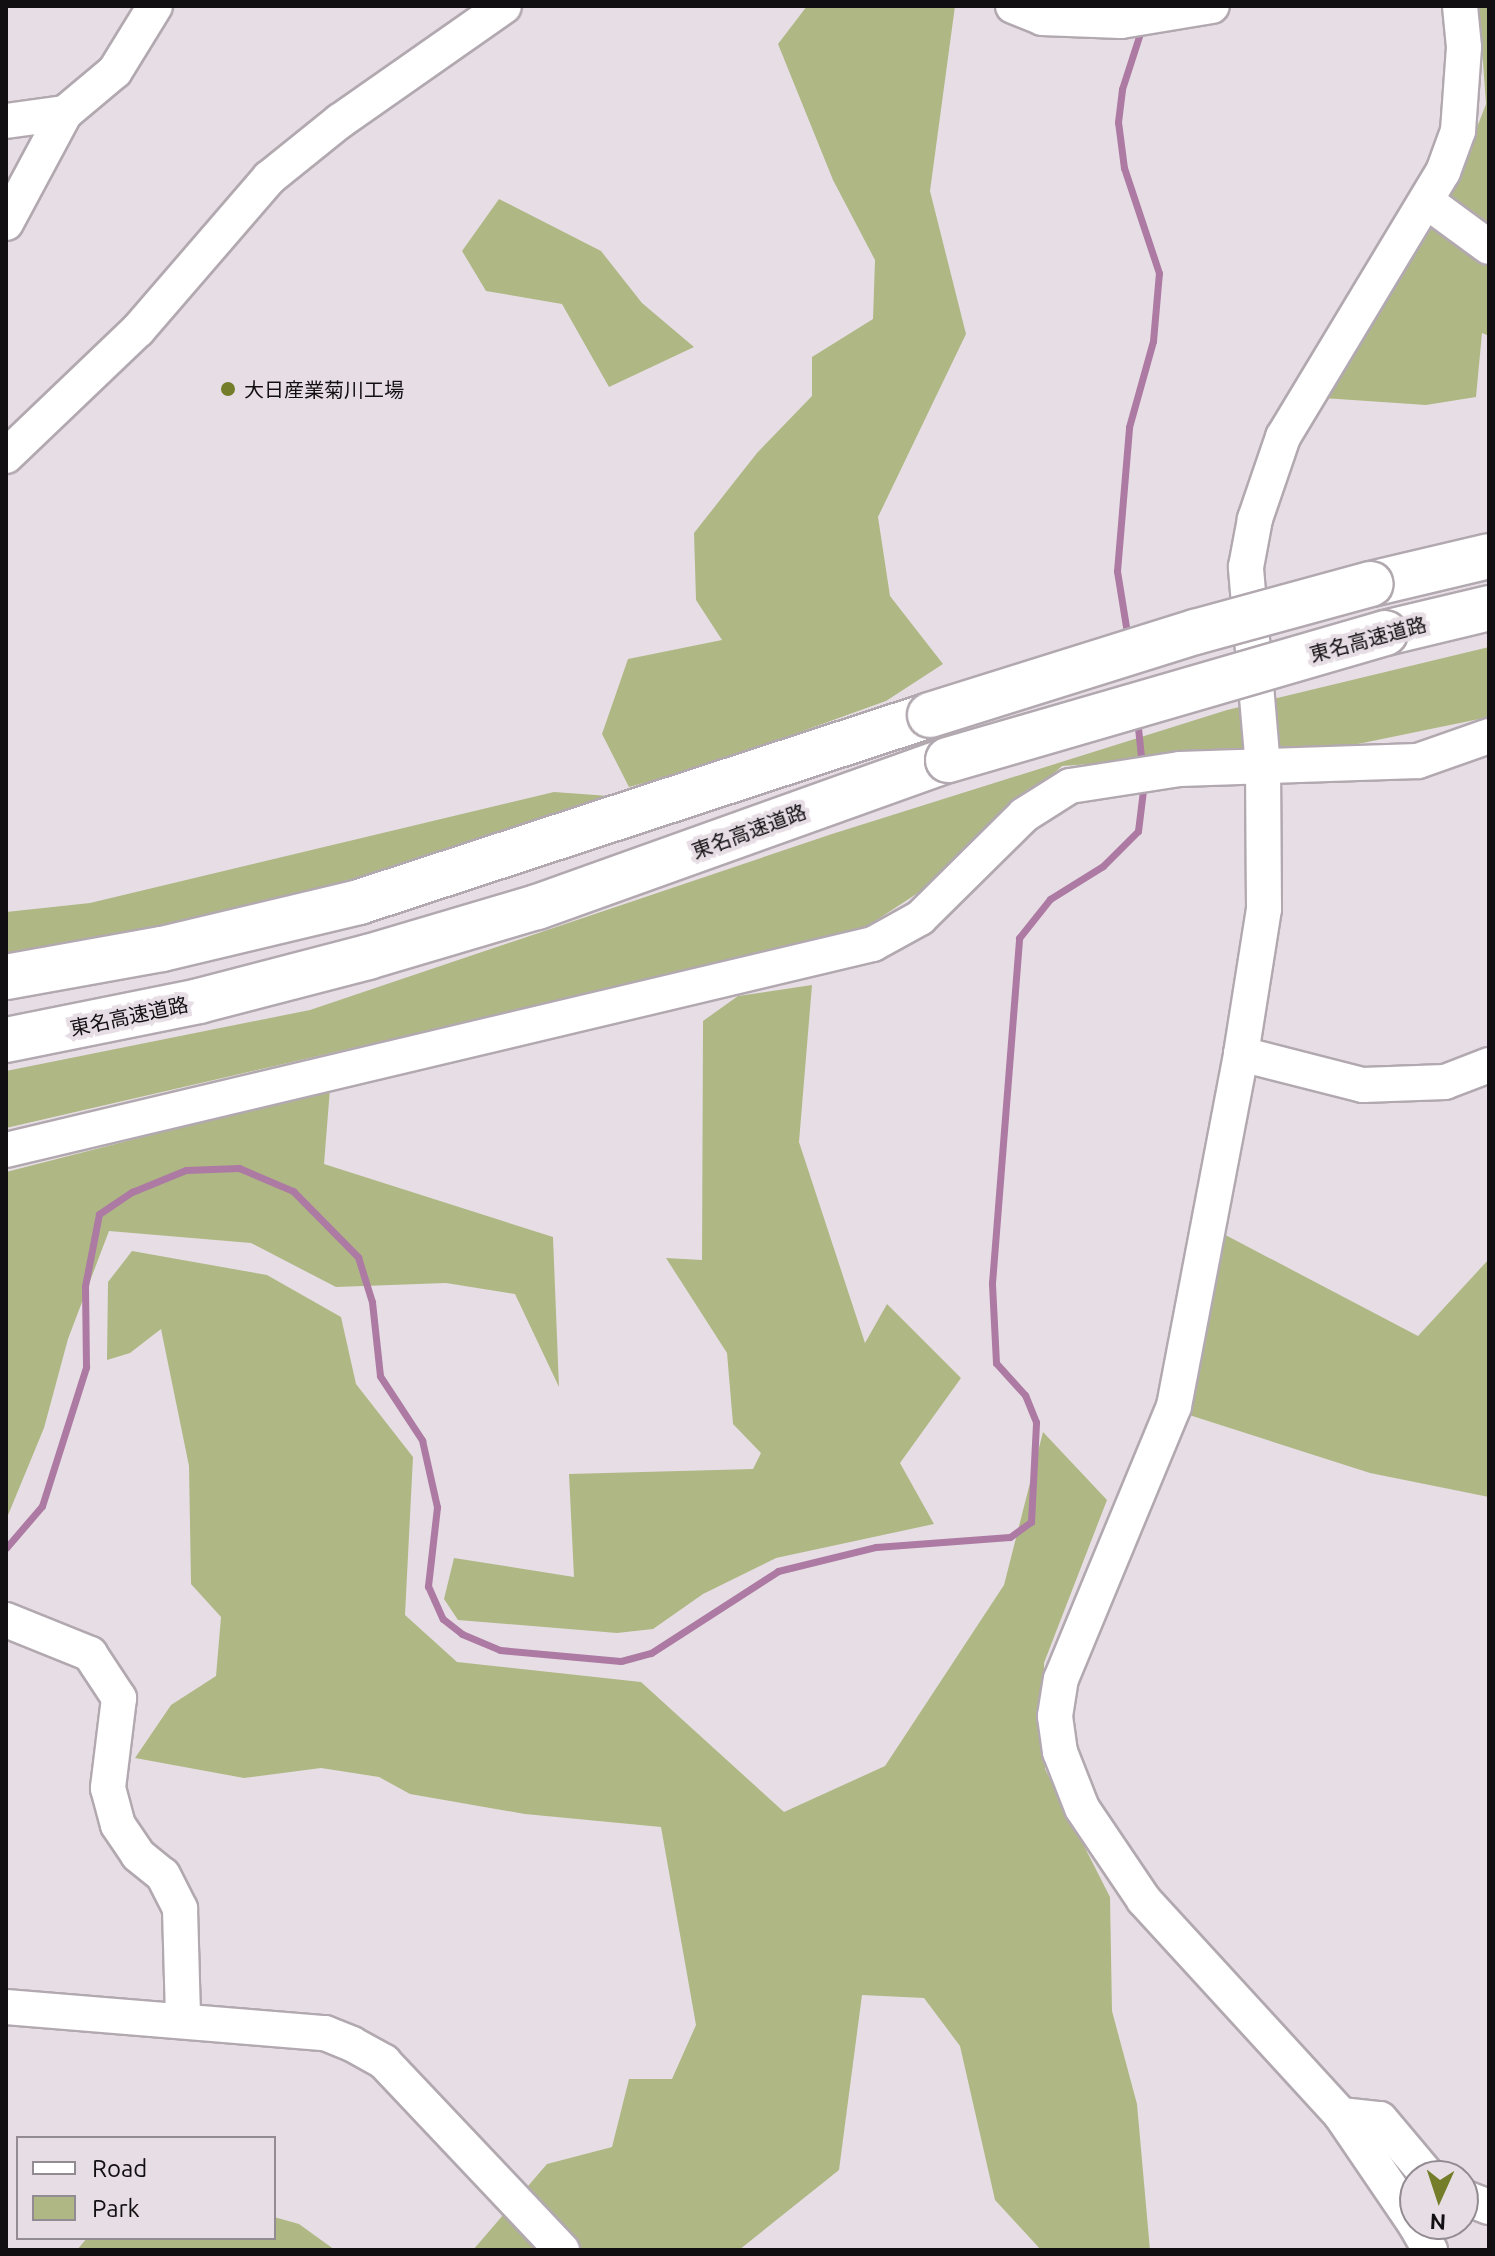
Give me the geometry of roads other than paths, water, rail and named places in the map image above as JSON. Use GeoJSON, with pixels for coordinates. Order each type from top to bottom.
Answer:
{"type":"FeatureCollection","features":[{"type":"Feature","properties":{"kind":"highway"},"geometry":{"type":"LineString","coordinates":[[6,977],[162,949],[359,902],[930,715],[1195,632],[1371,584],[1489,556]]}},
{"type":"Feature","properties":{"kind":"highway","name":"東名高速道路"},"geometry":{"type":"LineString","coordinates":[[6,1040],[199,1001],[368,957],[537,907],[948,760],[1385,633],[1489,608]]}},
{"type":"Feature","properties":{"kind":"street"},"geometry":{"type":"LineString","coordinates":[[6,223],[65,113],[115,71],[155,6]]}},
{"type":"Feature","properties":{"kind":"street"},"geometry":{"type":"LineString","coordinates":[[6,456],[138,330],[269,178],[340,121],[504,6]]}},
{"type":"Feature","properties":{"kind":"street"},"geometry":{"type":"LineString","coordinates":[[1013,6],[1014,11],[1042,18],[1121,21],[1212,6]]}},
{"type":"Feature","properties":{"kind":"street"},"geometry":{"type":"LineString","coordinates":[[1399,2200],[1341,2115],[1144,1900],[1082,1808],[1060,1752],[1055,1716],[1061,1679],[1174,1406],[1241,1054],[1264,909],[1263,767],[1246,567],[1266,481],[1283,437],[1429,203],[1458,131],[1464,47],[1460,6]]}},
{"type":"Feature","properties":{"kind":"street"},"geometry":{"type":"LineString","coordinates":[[6,121],[65,113]]}},
{"type":"Feature","properties":{"kind":"street"},"geometry":{"type":"LineString","coordinates":[[1429,203],[1489,247]]}},
{"type":"Feature","properties":{"kind":"street"},"geometry":{"type":"LineString","coordinates":[[6,1150],[824,959],[873,944],[920,918],[1024,815],[1070,786],[1180,769],[1418,761],[1489,736]]}},
{"type":"Feature","properties":{"kind":"street"},"geometry":{"type":"LineString","coordinates":[[1241,1054],[1363,1085],[1445,1082],[1489,1065]]}},
{"type":"Feature","properties":{"kind":"street"},"geometry":{"type":"LineString","coordinates":[[6,1620],[90,1654],[119,1698],[108,1788],[118,1825],[138,1855],[163,1875],[180,1909],[183,2018]]}},
{"type":"Feature","properties":{"kind":"street"},"geometry":{"type":"LineString","coordinates":[[6,2007],[183,2018],[325,2033],[384,2062],[562,2250]]}},
{"type":"Feature","properties":{"kind":"street"},"geometry":{"type":"LineString","coordinates":[[1341,2115],[1380,2119],[1415,2160]]}},
{"type":"Feature","properties":{"kind":"waterway"},"geometry":{"type":"LineString","coordinates":[[1128,639],[1117,571],[1129,427],[1153,341],[1159,273],[1124,168],[1118,122],[1122,89],[1141,30]]}},
{"type":"Feature","properties":{"kind":"waterway"},"geometry":{"type":"LineString","coordinates":[[1137,718],[1142,766]]}},
{"type":"Feature","properties":{"kind":"waterway"},"geometry":{"type":"LineString","coordinates":[[6,1548],[42,1506],[86,1367],[85,1286],[99,1214],[132,1192],[186,1170],[239,1168],[293,1191],[358,1257],[372,1302],[380,1376],[422,1440],[437,1507],[428,1586],[443,1619],[462,1634],[500,1650],[621,1661],[651,1653],[778,1571],[876,1547],[1010,1537],[1031,1522],[1036,1422],[1025,1395],[996,1363],[992,1283],[1019,938],[1050,899],[1103,866],[1138,831],[1144,782]]}},
{"type":"Feature","properties":{"kind":"place","name":"大日産業菊川工場"},"geometry":{"type":"Point","coordinates":[228,389]}}]}
